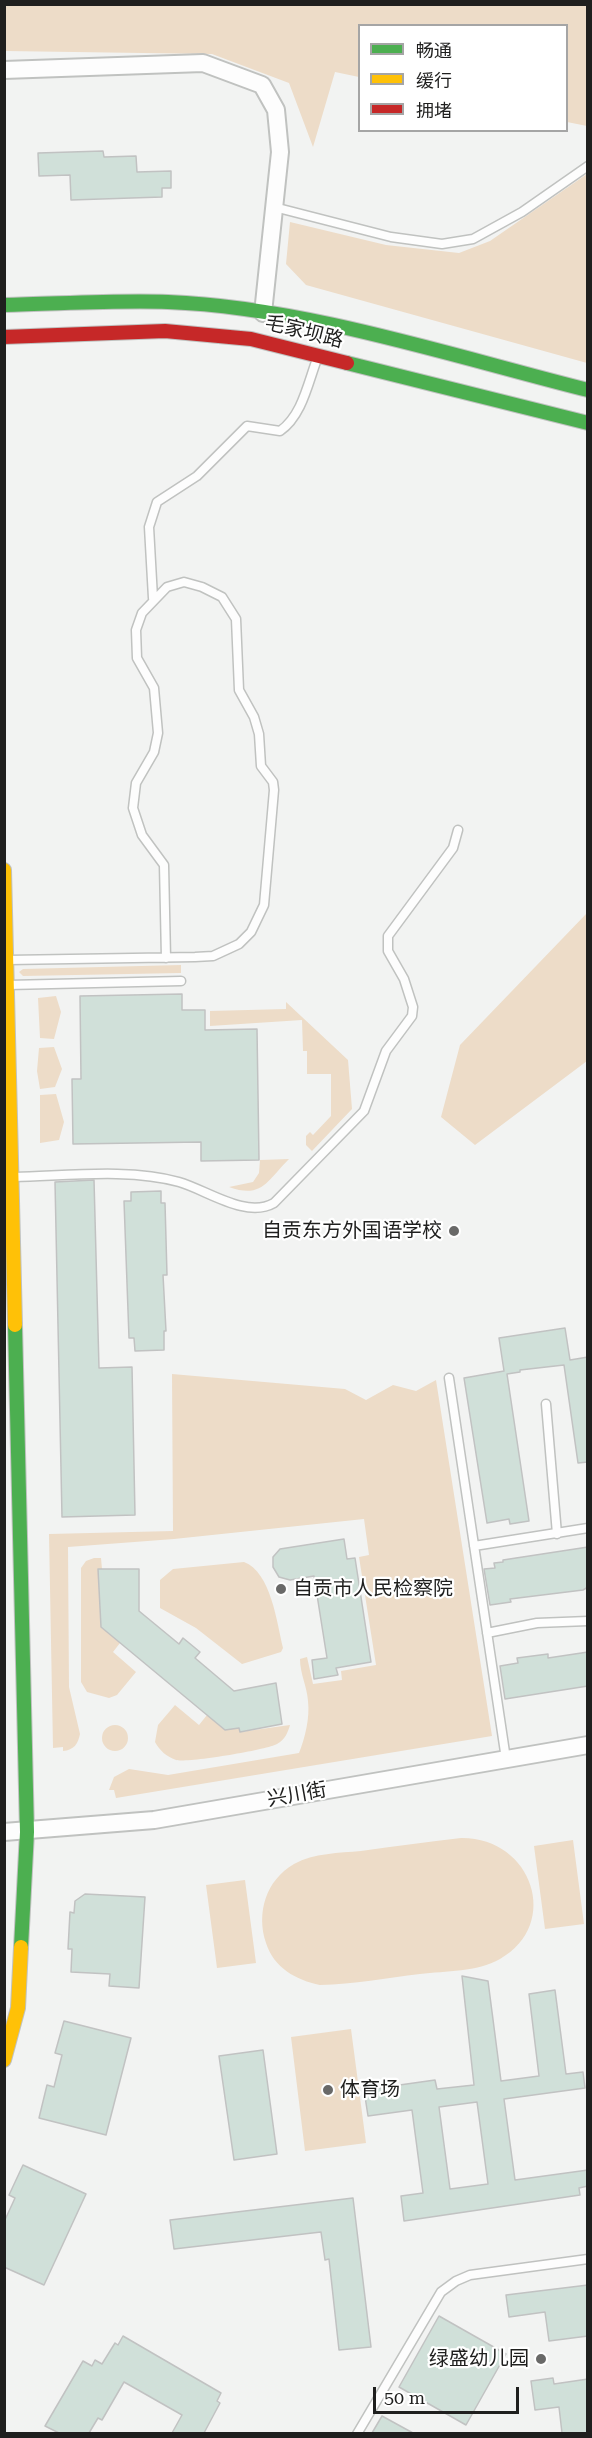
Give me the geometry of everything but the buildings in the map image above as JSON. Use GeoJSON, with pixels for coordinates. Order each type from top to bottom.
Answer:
{"type":"FeatureCollection","features":[{"type":"Feature","properties":{"kind":"main road","name":"毛家坝路"},"geometry":{"type":"LineString","coordinates":[[4,305],[168,302],[263,313],[346,329],[588,390]]}},
{"type":"Feature","properties":{"kind":"main road","name":"毛家坝路"},"geometry":{"type":"LineString","coordinates":[[4,337],[165,331],[251,339],[588,423]]}},
{"type":"Feature","properties":{"kind":"main road"},"geometry":{"type":"LineString","coordinates":[[4,870],[8,1177],[27,1832],[18,2008],[4,2060]]}},
{"type":"Feature","properties":{"kind":"street"},"geometry":{"type":"LineString","coordinates":[[4,70],[203,63],[262,85],[276,110],[280,152],[263,313]]}},
{"type":"Feature","properties":{"kind":"street","name":"兴川街"},"geometry":{"type":"LineString","coordinates":[[4,1833],[154,1820],[588,1745]]}},
{"type":"Feature","properties":{"kind":"lane"},"geometry":{"type":"LineString","coordinates":[[274,207],[391,237],[442,244],[472,239],[522,212],[588,166]]}},
{"type":"Feature","properties":{"kind":"lane"},"geometry":{"type":"LineString","coordinates":[[153,598],[150,527],[157,502],[197,476],[247,426],[280,431],[289,425],[296,415],[318,355]]}},
{"type":"Feature","properties":{"kind":"lane"},"geometry":{"type":"LineString","coordinates":[[6,960],[166,958],[213,956],[239,944],[251,932],[264,905],[274,790],[273,782],[261,766],[259,734],[254,717],[239,690],[236,619],[222,597],[184,582],[167,587],[153,598],[142,613],[135,645],[137,658],[154,688],[157,743],[136,783],[133,808],[142,835],[164,865],[166,958]]}},
{"type":"Feature","properties":{"kind":"lane"},"geometry":{"type":"LineString","coordinates":[[8,1177],[146,1177],[194,1186],[248,1207],[259,1209],[274,1203],[364,1111],[386,1052],[412,1016],[413,1007],[404,979],[388,951],[388,936],[453,848],[458,830]]}},
{"type":"Feature","properties":{"kind":"lane"},"geometry":{"type":"LineString","coordinates":[[6,985],[181,981]]}},
{"type":"Feature","properties":{"kind":"lane"},"geometry":{"type":"LineString","coordinates":[[449,1378],[506,1760]]}},
{"type":"Feature","properties":{"kind":"lane"},"geometry":{"type":"LineString","coordinates":[[546,1404],[557,1534]]}},
{"type":"Feature","properties":{"kind":"lane"},"geometry":{"type":"LineString","coordinates":[[474,1546],[588,1528]]}},
{"type":"Feature","properties":{"kind":"lane"},"geometry":{"type":"LineString","coordinates":[[487,1633],[537,1623],[588,1621]]}},
{"type":"Feature","properties":{"kind":"lane"},"geometry":{"type":"LineString","coordinates":[[357,2433],[441,2292],[456,2281],[470,2275],[588,2259]]}},
{"type":"Feature","properties":{"kind":"shaded area"},"geometry":{"type":"Polygon","coordinates":[[[5,4],[587,5],[587,126],[568,122],[568,24],[358,24],[358,77],[335,72],[313,147],[289,83],[212,54],[5,51],[5,4]]]}},
{"type":"Feature","properties":{"kind":"shaded area"},"geometry":{"type":"Polygon","coordinates":[[[587,174],[587,363],[306,285],[286,264],[290,222],[386,245],[459,253],[490,241],[587,174]]]}},
{"type":"Feature","properties":{"kind":"shaded area"},"geometry":{"type":"Polygon","coordinates":[[[587,913],[587,1061],[475,1145],[441,1117],[460,1045],[587,913]]]}},
{"type":"Feature","properties":{"kind":"shaded area"},"geometry":{"type":"Polygon","coordinates":[[[181,965],[181,973],[23,976],[19,972],[23,969],[181,965]]]}},
{"type":"Feature","properties":{"kind":"shaded area"},"geometry":{"type":"Polygon","coordinates":[[[56,996],[61,1012],[54,1039],[40,1038],[38,998],[56,996]]]}},
{"type":"Feature","properties":{"kind":"shaded area"},"geometry":{"type":"Polygon","coordinates":[[[286,1002],[348,1060],[352,1109],[312,1151],[306,1145],[306,1136],[310,1132],[313,1135],[331,1116],[331,1074],[307,1074],[307,1051],[303,1051],[302,1020],[210,1026],[210,1011],[286,1009],[286,1002]]]}},
{"type":"Feature","properties":{"kind":"shaded area"},"geometry":{"type":"Polygon","coordinates":[[[54,1047],[62,1069],[55,1087],[40,1089],[37,1071],[39,1048],[54,1047]]]}},
{"type":"Feature","properties":{"kind":"shaded area"},"geometry":{"type":"Polygon","coordinates":[[[56,1094],[64,1122],[59,1140],[40,1143],[40,1095],[56,1094]]]}},
{"type":"Feature","properties":{"kind":"shaded area"},"geometry":{"type":"Polygon","coordinates":[[[289,1159],[269,1181],[257,1189],[249,1191],[229,1187],[253,1182],[259,1173],[260,1160],[289,1159]]]}},
{"type":"Feature","properties":{"kind":"shaded area"},"geometry":{"type":"Polygon","coordinates":[[[172,1374],[345,1389],[366,1400],[393,1385],[416,1391],[436,1380],[492,1736],[116,1798],[114,1790],[109,1790],[114,1777],[129,1769],[168,1775],[299,1753],[308,1714],[300,1659],[307,1657],[313,1684],[342,1680],[341,1671],[376,1665],[359,1557],[369,1555],[364,1519],[174,1539],[68,1547],[69,1687],[80,1734],[73,1748],[63,1751],[63,1747],[53,1748],[49,1534],[173,1531],[172,1374]]]}},
{"type":"Feature","properties":{"kind":"shaded area"},"geometry":{"type":"Polygon","coordinates":[[[101,1558],[102,1569],[98,1570],[101,1627],[120,1643],[113,1652],[136,1672],[117,1695],[109,1698],[87,1692],[81,1682],[81,1568],[86,1561],[101,1558]]]}},
{"type":"Feature","properties":{"kind":"shaded area"},"geometry":{"type":"Polygon","coordinates":[[[244,1562],[261,1576],[267,1587],[283,1648],[281,1652],[242,1664],[196,1628],[160,1608],[160,1580],[173,1569],[244,1562]]]}},
{"type":"Feature","properties":{"kind":"shaded area"},"geometry":{"type":"Polygon","coordinates":[[[175,1705],[199,1725],[207,1715],[225,1730],[239,1728],[240,1732],[290,1725],[282,1740],[270,1747],[210,1758],[176,1760],[164,1753],[155,1742],[158,1725],[175,1705]]]}},
{"type":"Feature","properties":{"kind":"shaded area"},"geometry":{"type":"Polygon","coordinates":[[[115,1725],[124,1729],[128,1738],[124,1747],[115,1751],[106,1747],[102,1738],[106,1729],[115,1725]]]}},
{"type":"Feature","properties":{"kind":"shaded area"},"geometry":{"type":"Polygon","coordinates":[[[461,1838],[486,1841],[506,1852],[521,1867],[530,1885],[534,1905],[530,1925],[519,1944],[500,1959],[461,1970],[320,1985],[294,1976],[274,1959],[263,1932],[263,1909],[270,1888],[276,1879],[294,1864],[327,1854],[461,1838]]]}},
{"type":"Feature","properties":{"kind":"shaded area"},"geometry":{"type":"Polygon","coordinates":[[[573,1840],[584,1924],[545,1929],[534,1846],[573,1840]]]}},
{"type":"Feature","properties":{"kind":"shaded area"},"geometry":{"type":"Polygon","coordinates":[[[245,1880],[256,1963],[217,1968],[206,1885],[245,1880]]]}},
{"type":"Feature","properties":{"kind":"shaded area","name":"体育场"},"geometry":{"type":"Polygon","coordinates":[[[351,2029],[366,2143],[305,2151],[291,2037],[351,2029]]]}},
{"type":"Feature","properties":{"kind":"traffic: fast"},"geometry":{"type":"LineString","coordinates":[[4,305],[168,302],[272,313],[380,336],[588,390]]}},
{"type":"Feature","properties":{"kind":"traffic: fast"},"geometry":{"type":"LineString","coordinates":[[347,363],[588,423]]}},
{"type":"Feature","properties":{"kind":"traffic: fast"},"geometry":{"type":"LineString","coordinates":[[15,1325],[27,1832],[21,1947]]}},
{"type":"Feature","properties":{"kind":"traffic: slow"},"geometry":{"type":"LineString","coordinates":[[4,870],[15,1325]]}},
{"type":"Feature","properties":{"kind":"traffic: slow"},"geometry":{"type":"LineString","coordinates":[[4,2060],[18,2008],[21,1947]]}},
{"type":"Feature","properties":{"kind":"traffic: jam"},"geometry":{"type":"LineString","coordinates":[[4,337],[165,331],[251,339],[347,363]]}},
{"type":"Feature","properties":{"kind":"place","name":"自贡东方外国语学校"},"geometry":{"type":"Point","coordinates":[454,1231]}},
{"type":"Feature","properties":{"kind":"place","name":"自贡市人民检察院"},"geometry":{"type":"Point","coordinates":[281,1589]}},
{"type":"Feature","properties":{"kind":"place","name":"体育场"},"geometry":{"type":"Point","coordinates":[328,2090]}},
{"type":"Feature","properties":{"kind":"place","name":"绿盛幼儿园"},"geometry":{"type":"Point","coordinates":[541,2359]}}]}
